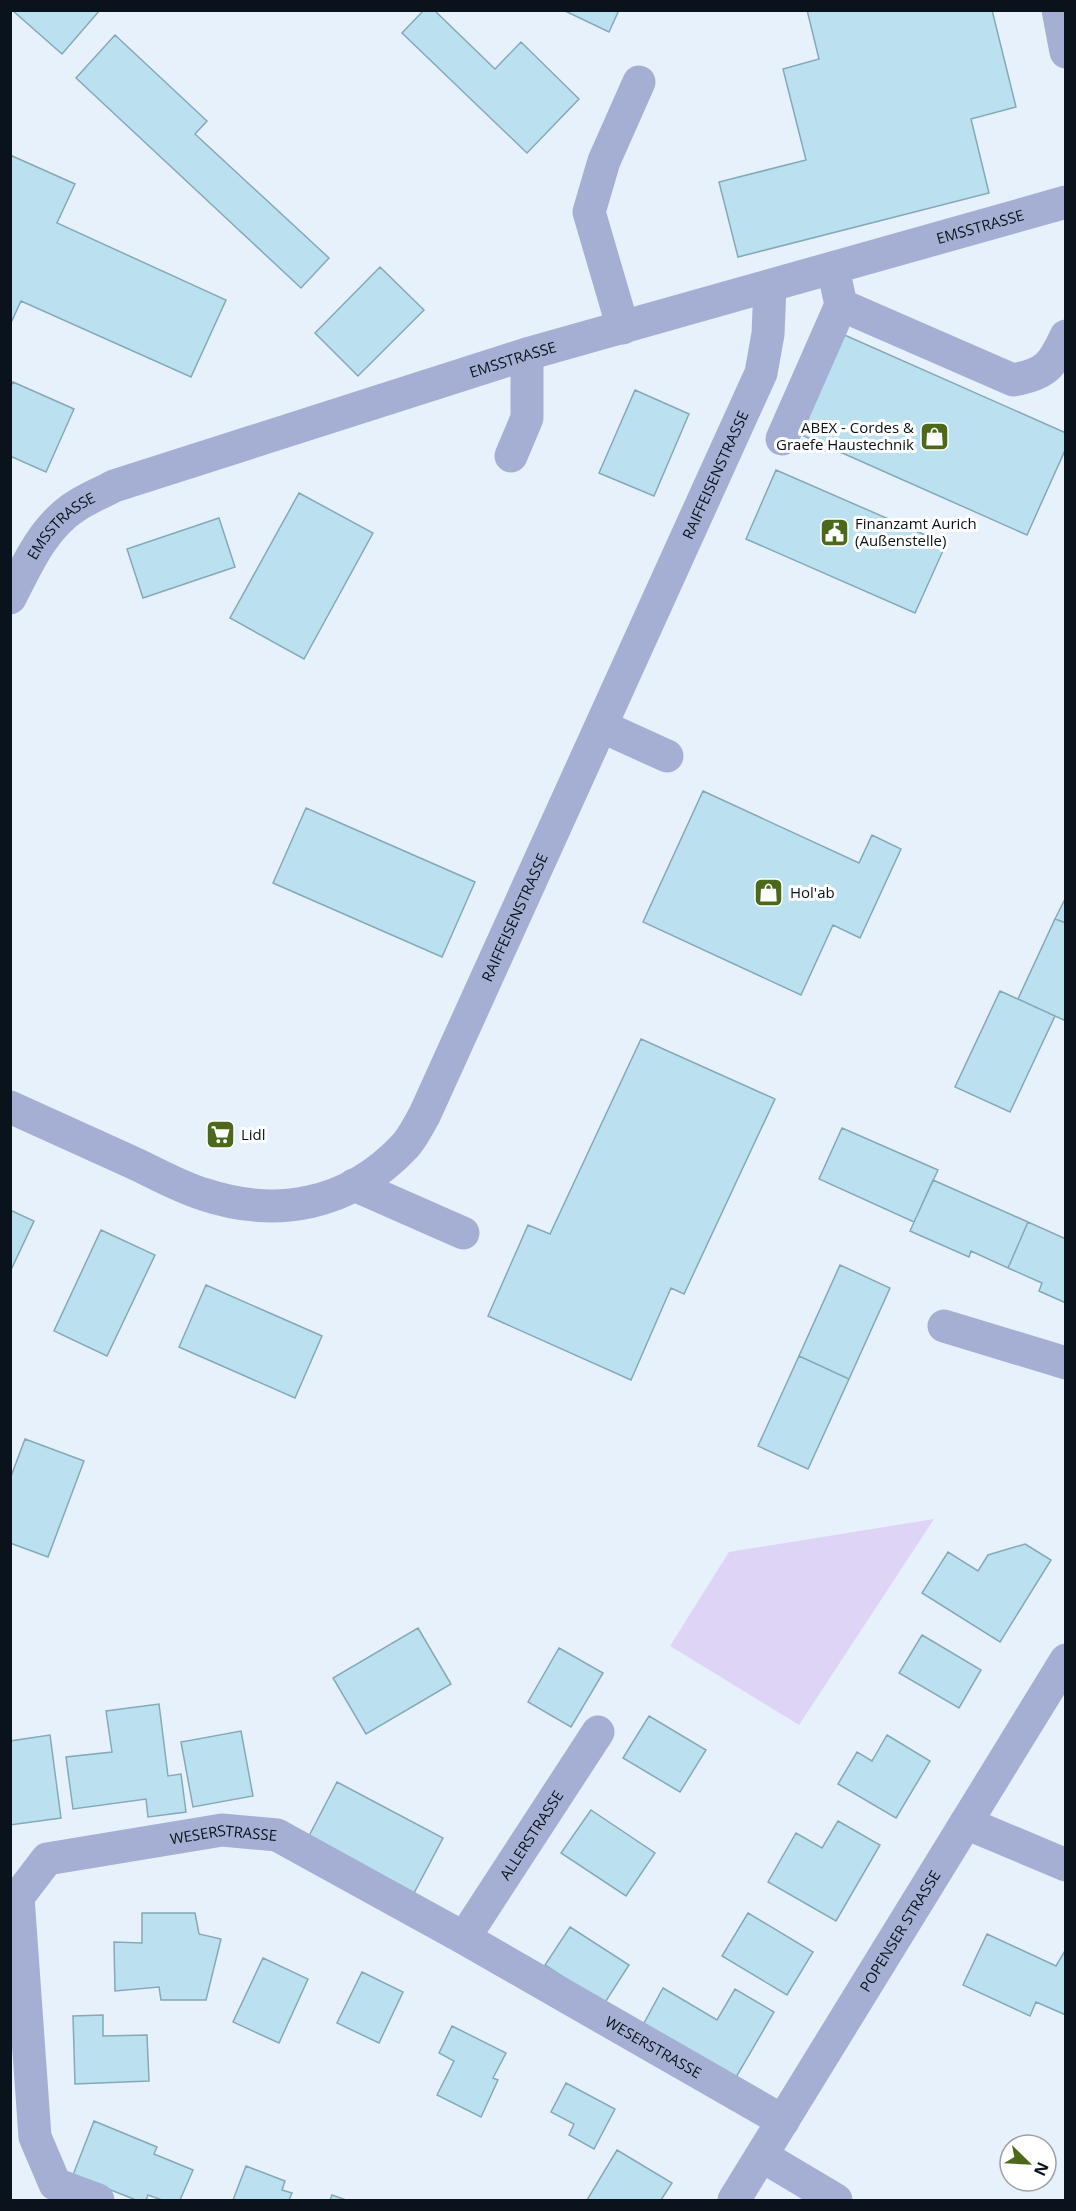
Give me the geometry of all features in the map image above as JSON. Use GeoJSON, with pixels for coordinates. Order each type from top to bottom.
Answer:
{"type":"FeatureCollection","features":[{"type":"Feature","properties":{"kind":"street"},"geometry":{"type":"LineString","coordinates":[[1058,10],[1065,52]]}},
{"type":"Feature","properties":{"kind":"street"},"geometry":{"type":"LineString","coordinates":[[622,328],[589,212],[604,161],[639,82]]}},
{"type":"Feature","properties":{"kind":"street","name":"EMSSTRASSE"},"geometry":{"type":"LineString","coordinates":[[10,598],[32,555],[51,528],[74,507],[114,486],[527,354],[1065,202]]}},
{"type":"Feature","properties":{"kind":"street"},"geometry":{"type":"LineString","coordinates":[[782,439],[841,305],[833,268]]}},
{"type":"Feature","properties":{"kind":"street","name":"RAIFFEISENSTRASSE"},"geometry":{"type":"LineString","coordinates":[[10,1107],[201,1194],[240,1204],[272,1208],[310,1203],[354,1185],[378,1170],[406,1146],[424,1116],[761,373],[768,334],[770,286]]}},
{"type":"Feature","properties":{"kind":"street"},"geometry":{"type":"LineString","coordinates":[[841,305],[1013,380],[1037,376],[1055,360],[1065,336]]}},
{"type":"Feature","properties":{"kind":"street"},"geometry":{"type":"LineString","coordinates":[[511,456],[527,418],[527,354]]}},
{"type":"Feature","properties":{"kind":"street"},"geometry":{"type":"LineString","coordinates":[[601,726],[667,756]]}},
{"type":"Feature","properties":{"kind":"street"},"geometry":{"type":"LineString","coordinates":[[354,1185],[463,1233]]}},
{"type":"Feature","properties":{"kind":"street"},"geometry":{"type":"LineString","coordinates":[[944,1326],[1065,1363]]}},
{"type":"Feature","properties":{"kind":"street","name":"POPENSER STRASSE"},"geometry":{"type":"LineString","coordinates":[[734,2200],[1065,1660]]}},
{"type":"Feature","properties":{"kind":"street","name":"ALLERSTRASSE"},"geometry":{"type":"LineString","coordinates":[[464,1938],[598,1732]]}},
{"type":"Feature","properties":{"kind":"street"},"geometry":{"type":"LineString","coordinates":[[966,1823],[1065,1865]]}},
{"type":"Feature","properties":{"kind":"street","name":"WESERSTRASSE"},"geometry":{"type":"LineString","coordinates":[[98,2200],[55,2184],[35,2137],[18,1897],[46,1858],[222,1830],[277,1835],[464,1938],[783,2121]]}},
{"type":"Feature","properties":{"kind":"street"},"geometry":{"type":"LineString","coordinates":[[762,2156],[836,2200]]}},
{"type":"Feature","properties":{"kind":"shaded area"},"geometry":{"type":"Polygon","coordinates":[[[934,1519],[799,1725],[670,1646],[729,1552],[934,1519]]]}},
{"type":"Feature","properties":{"kind":"building"},"geometry":{"type":"Polygon","coordinates":[[[12,10],[100,10],[62,54],[12,10]]]}},
{"type":"Feature","properties":{"kind":"building"},"geometry":{"type":"Polygon","coordinates":[[[424,10],[434,10],[495,69],[521,42],[579,99],[527,153],[402,33],[424,10]]]}},
{"type":"Feature","properties":{"kind":"building"},"geometry":{"type":"Polygon","coordinates":[[[563,10],[619,10],[609,32],[563,10]]]}},
{"type":"Feature","properties":{"kind":"building"},"geometry":{"type":"Polygon","coordinates":[[[807,10],[992,10],[1016,107],[971,119],[989,193],[738,257],[719,182],[806,160],[783,69],[819,59],[807,10]]]}},
{"type":"Feature","properties":{"kind":"building"},"geometry":{"type":"Polygon","coordinates":[[[115,35],[207,121],[195,134],[329,258],[301,288],[76,78],[115,35]]]}},
{"type":"Feature","properties":{"kind":"building"},"geometry":{"type":"Polygon","coordinates":[[[10,155],[75,184],[57,223],[226,300],[191,377],[21,301],[10,325],[10,155]]]}},
{"type":"Feature","properties":{"kind":"building"},"geometry":{"type":"Polygon","coordinates":[[[380,267],[424,310],[358,376],[315,333],[380,267]]]}},
{"type":"Feature","properties":{"kind":"building"},"geometry":{"type":"Polygon","coordinates":[[[840,333],[1066,433],[1066,448],[1027,535],[795,432],[840,333]]]}},
{"type":"Feature","properties":{"kind":"building"},"geometry":{"type":"Polygon","coordinates":[[[13,382],[74,409],[46,472],[10,456],[10,388],[13,382]]]}},
{"type":"Feature","properties":{"kind":"building"},"geometry":{"type":"Polygon","coordinates":[[[635,390],[689,414],[654,496],[599,473],[635,390]]]}},
{"type":"Feature","properties":{"kind":"building"},"geometry":{"type":"Polygon","coordinates":[[[776,470],[946,544],[915,613],[746,539],[776,470]]]}},
{"type":"Feature","properties":{"kind":"building"},"geometry":{"type":"Polygon","coordinates":[[[299,493],[373,533],[304,659],[230,618],[299,493]]]}},
{"type":"Feature","properties":{"kind":"building"},"geometry":{"type":"Polygon","coordinates":[[[219,518],[235,567],[143,598],[127,549],[219,518]]]}},
{"type":"Feature","properties":{"kind":"building","name":"Hol'ab"},"geometry":{"type":"Polygon","coordinates":[[[703,791],[859,863],[872,835],[901,849],[860,938],[833,925],[801,995],[643,922],[703,791]]]}},
{"type":"Feature","properties":{"kind":"building"},"geometry":{"type":"Polygon","coordinates":[[[306,808],[475,882],[442,957],[273,883],[306,808]]]}},
{"type":"Feature","properties":{"kind":"building"},"geometry":{"type":"Polygon","coordinates":[[[1066,897],[1066,923],[1055,919],[1066,897]]]}},
{"type":"Feature","properties":{"kind":"building"},"geometry":{"type":"Polygon","coordinates":[[[1055,919],[1066,923],[1066,1021],[1018,999],[1055,919]]]}},
{"type":"Feature","properties":{"kind":"building"},"geometry":{"type":"Polygon","coordinates":[[[1000,991],[1055,1016],[1010,1112],[955,1087],[1000,991]]]}},
{"type":"Feature","properties":{"kind":"building"},"geometry":{"type":"Polygon","coordinates":[[[641,1039],[775,1099],[684,1294],[671,1288],[631,1380],[488,1316],[528,1225],[550,1234],[641,1039]]]}},
{"type":"Feature","properties":{"kind":"building"},"geometry":{"type":"Polygon","coordinates":[[[842,1128],[938,1170],[914,1222],[819,1179],[842,1128]]]}},
{"type":"Feature","properties":{"kind":"building"},"geometry":{"type":"Polygon","coordinates":[[[933,1180],[1028,1222],[1008,1268],[971,1251],[969,1257],[910,1231],[933,1180]]]}},
{"type":"Feature","properties":{"kind":"building"},"geometry":{"type":"Polygon","coordinates":[[[10,1210],[34,1221],[10,1272],[10,1210]]]}},
{"type":"Feature","properties":{"kind":"building"},"geometry":{"type":"Polygon","coordinates":[[[1028,1222],[1066,1239],[1066,1303],[1039,1291],[1042,1283],[1008,1268],[1028,1222]]]}},
{"type":"Feature","properties":{"kind":"building"},"geometry":{"type":"Polygon","coordinates":[[[101,1230],[155,1255],[107,1356],[54,1331],[101,1230]]]}},
{"type":"Feature","properties":{"kind":"building"},"geometry":{"type":"Polygon","coordinates":[[[840,1265],[890,1288],[849,1379],[799,1356],[840,1265]]]}},
{"type":"Feature","properties":{"kind":"building"},"geometry":{"type":"Polygon","coordinates":[[[206,1285],[322,1336],[295,1398],[179,1347],[206,1285]]]}},
{"type":"Feature","properties":{"kind":"building"},"geometry":{"type":"Polygon","coordinates":[[[799,1356],[849,1379],[808,1469],[758,1446],[799,1356]]]}},
{"type":"Feature","properties":{"kind":"building"},"geometry":{"type":"Polygon","coordinates":[[[25,1439],[84,1461],[48,1557],[10,1543],[10,1479],[25,1439]]]}},
{"type":"Feature","properties":{"kind":"building"},"geometry":{"type":"Polygon","coordinates":[[[1025,1544],[1051,1560],[1000,1642],[922,1593],[948,1552],[978,1571],[988,1555],[1025,1544]]]}},
{"type":"Feature","properties":{"kind":"building"},"geometry":{"type":"Polygon","coordinates":[[[418,1628],[451,1684],[366,1734],[333,1678],[418,1628]]]}},
{"type":"Feature","properties":{"kind":"building"},"geometry":{"type":"Polygon","coordinates":[[[922,1635],[981,1670],[959,1708],[899,1673],[922,1635]]]}},
{"type":"Feature","properties":{"kind":"building"},"geometry":{"type":"Polygon","coordinates":[[[559,1648],[603,1673],[571,1727],[528,1702],[559,1648]]]}},
{"type":"Feature","properties":{"kind":"building"},"geometry":{"type":"Polygon","coordinates":[[[159,1704],[168,1776],[181,1774],[186,1812],[148,1817],[146,1799],[73,1809],[66,1757],[112,1752],[106,1711],[159,1704]]]}},
{"type":"Feature","properties":{"kind":"building"},"geometry":{"type":"Polygon","coordinates":[[[649,1716],[706,1750],[680,1792],[623,1758],[649,1716]]]}},
{"type":"Feature","properties":{"kind":"building"},"geometry":{"type":"Polygon","coordinates":[[[241,1731],[253,1796],[193,1807],[181,1742],[241,1731]]]}},
{"type":"Feature","properties":{"kind":"building"},"geometry":{"type":"Polygon","coordinates":[[[50,1735],[61,1818],[10,1825],[10,1741],[50,1735]]]}},
{"type":"Feature","properties":{"kind":"building"},"geometry":{"type":"Polygon","coordinates":[[[887,1735],[930,1761],[896,1818],[838,1784],[857,1752],[872,1761],[887,1735]]]}},
{"type":"Feature","properties":{"kind":"building"},"geometry":{"type":"Polygon","coordinates":[[[337,1782],[443,1838],[414,1893],[309,1836],[337,1782]]]}},
{"type":"Feature","properties":{"kind":"building"},"geometry":{"type":"Polygon","coordinates":[[[591,1810],[655,1853],[626,1896],[561,1853],[591,1810]]]}},
{"type":"Feature","properties":{"kind":"building"},"geometry":{"type":"Polygon","coordinates":[[[838,1821],[880,1845],[836,1921],[768,1882],[796,1833],[822,1848],[838,1821]]]}},
{"type":"Feature","properties":{"kind":"building"},"geometry":{"type":"Polygon","coordinates":[[[142,1913],[195,1913],[199,1934],[221,1939],[206,2000],[161,2000],[159,1987],[115,1991],[114,1942],[142,1943],[142,1913]]]}},
{"type":"Feature","properties":{"kind":"building"},"geometry":{"type":"Polygon","coordinates":[[[748,1913],[813,1952],[787,1995],[722,1956],[748,1913]]]}},
{"type":"Feature","properties":{"kind":"building"},"geometry":{"type":"Polygon","coordinates":[[[570,1927],[629,1965],[604,2004],[545,1965],[570,1927]]]}},
{"type":"Feature","properties":{"kind":"building"},"geometry":{"type":"Polygon","coordinates":[[[987,1934],[1056,1966],[1066,1949],[1066,2015],[1036,2002],[1030,2016],[963,1985],[987,1934]]]}},
{"type":"Feature","properties":{"kind":"building"},"geometry":{"type":"Polygon","coordinates":[[[263,1958],[308,1979],[279,2043],[233,2022],[263,1958]]]}},
{"type":"Feature","properties":{"kind":"building"},"geometry":{"type":"Polygon","coordinates":[[[362,1972],[403,1992],[379,2043],[337,2023],[362,1972]]]}},
{"type":"Feature","properties":{"kind":"building"},"geometry":{"type":"Polygon","coordinates":[[[663,1988],[717,2020],[735,1989],[774,2012],[735,2079],[643,2025],[663,1988]]]}},
{"type":"Feature","properties":{"kind":"building"},"geometry":{"type":"Polygon","coordinates":[[[103,2015],[103,2036],[147,2035],[149,2081],[75,2084],[73,2016],[103,2015]]]}},
{"type":"Feature","properties":{"kind":"building"},"geometry":{"type":"Polygon","coordinates":[[[452,2026],[506,2053],[493,2078],[498,2080],[481,2117],[437,2095],[454,2061],[439,2053],[452,2026]]]}},
{"type":"Feature","properties":{"kind":"building"},"geometry":{"type":"Polygon","coordinates":[[[566,2083],[615,2109],[594,2149],[569,2135],[574,2124],[551,2112],[566,2083]]]}},
{"type":"Feature","properties":{"kind":"building"},"geometry":{"type":"Polygon","coordinates":[[[94,2121],[157,2147],[154,2154],[193,2170],[180,2200],[162,2200],[148,2195],[146,2200],[136,2200],[73,2175],[94,2121]]]}},
{"type":"Feature","properties":{"kind":"building"},"geometry":{"type":"Polygon","coordinates":[[[617,2150],[672,2183],[661,2200],[587,2200],[617,2150]]]}},
{"type":"Feature","properties":{"kind":"building"},"geometry":{"type":"Polygon","coordinates":[[[246,2166],[285,2181],[282,2190],[292,2193],[289,2200],[233,2200],[246,2166]]]}},
{"type":"Feature","properties":{"kind":"building"},"geometry":{"type":"Polygon","coordinates":[[[332,2195],[346,2200],[330,2200],[332,2195]]]}},
{"type":"Feature","properties":{"kind":"place","name":"ABEX - Cordes & Graefe Haustechnik"},"geometry":{"type":"Point","coordinates":[935,436]}},
{"type":"Feature","properties":{"kind":"place","name":"Finanzamt Aurich (Außenstelle)"},"geometry":{"type":"Point","coordinates":[834,532]}},
{"type":"Feature","properties":{"kind":"place","name":"Hol'ab"},"geometry":{"type":"Point","coordinates":[769,892]}},
{"type":"Feature","properties":{"kind":"place","name":"Lidl"},"geometry":{"type":"Point","coordinates":[220,1134]}}]}
